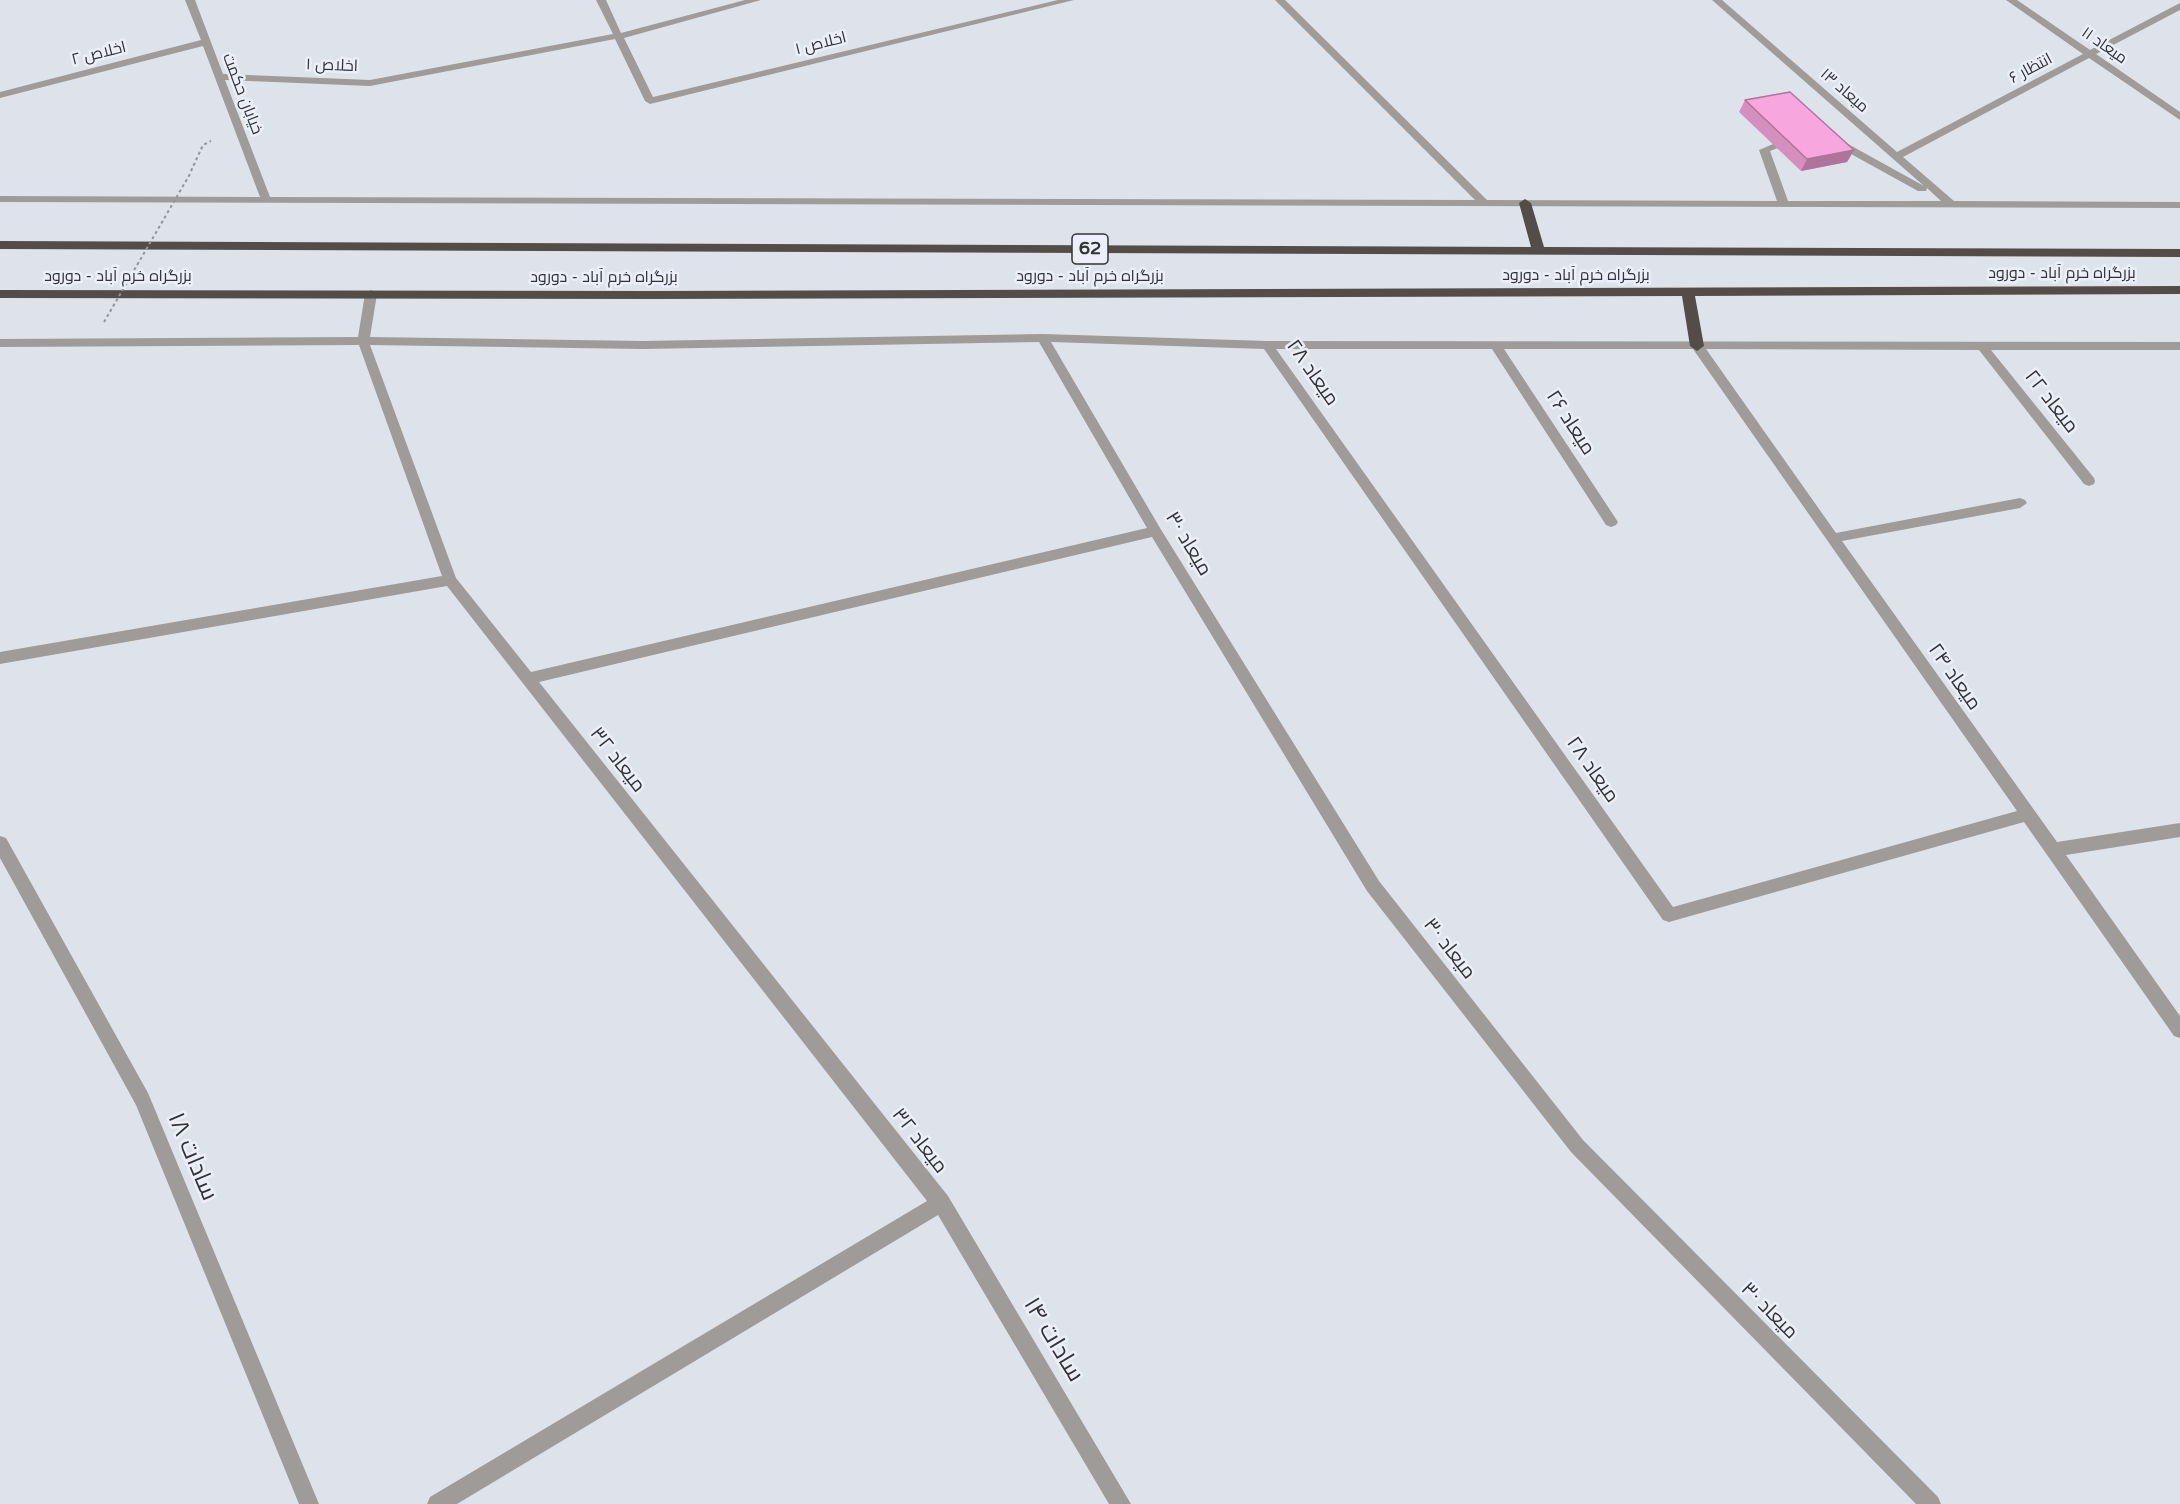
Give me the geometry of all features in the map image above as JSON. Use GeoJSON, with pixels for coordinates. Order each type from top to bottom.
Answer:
{"type":"FeatureCollection","features":[{"type":"Feature","properties":{"kind":"highway"},"geometry":{"type":"LineString","coordinates":[[1525,203],[1539,251]]}},
{"type":"Feature","properties":{"kind":"highway","name":"62"},"geometry":{"type":"LineString","coordinates":[[0,245],[2180,253]]}},
{"type":"Feature","properties":{"kind":"highway","name":"بزرگراه خرم آباد - دورود"},"geometry":{"type":"LineString","coordinates":[[0,294],[2180,290]]}},
{"type":"Feature","properties":{"kind":"highway"},"geometry":{"type":"LineString","coordinates":[[1688,292],[1697,346]]}},
{"type":"Feature","properties":{"kind":"street"},"geometry":{"type":"LineString","coordinates":[[601,0],[619,36]]}},
{"type":"Feature","properties":{"kind":"street","name":"اخلاص ۱"},"geometry":{"type":"LineString","coordinates":[[219,77],[370,83],[619,36],[756,0]]}},
{"type":"Feature","properties":{"kind":"street","name":"اخلاص ۱"},"geometry":{"type":"LineString","coordinates":[[619,36],[650,101],[1069,0]]}},
{"type":"Feature","properties":{"kind":"street"},"geometry":{"type":"LineString","coordinates":[[1280,0],[1484,203]]}},
{"type":"Feature","properties":{"kind":"street","name":"میعاد ۱۳"},"geometry":{"type":"LineString","coordinates":[[1717,0],[1951,204]]}},
{"type":"Feature","properties":{"kind":"street","name":"میعاد ۱۱"},"geometry":{"type":"LineString","coordinates":[[2011,0],[2180,117]]}},
{"type":"Feature","properties":{"kind":"street","name":"خیابان حکمت"},"geometry":{"type":"LineString","coordinates":[[193,1],[206,42],[266,200]]}},
{"type":"Feature","properties":{"kind":"street","name":"انتظار ۶"},"geometry":{"type":"LineString","coordinates":[[1896,157],[2180,6]]}},
{"type":"Feature","properties":{"kind":"street","name":"اخلاص ۲"},"geometry":{"type":"LineString","coordinates":[[0,95],[206,42]]}},
{"type":"Feature","properties":{"kind":"street"},"geometry":{"type":"LineString","coordinates":[[1784,204],[1764,150],[1793,139],[1804,140]]}},
{"type":"Feature","properties":{"kind":"street"},"geometry":{"type":"LineString","coordinates":[[1824,143],[1844,146],[1951,204]]}},
{"type":"Feature","properties":{"kind":"street"},"geometry":{"type":"LineString","coordinates":[[0,199],[2180,205]]}},
{"type":"Feature","properties":{"kind":"street","name":"میعاد ۳۲"},"geometry":{"type":"LineString","coordinates":[[371,294],[363,341],[450,580],[941,1203]]}},
{"type":"Feature","properties":{"kind":"street"},"geometry":{"type":"LineString","coordinates":[[0,343],[363,341],[643,345],[1043,338],[1267,345],[2180,346]]}},
{"type":"Feature","properties":{"kind":"street","name":"میعاد ۳۰"},"geometry":{"type":"LineString","coordinates":[[1043,338],[1155,531],[1373,886],[1576,1146],[1930,1504]]}},
{"type":"Feature","properties":{"kind":"street","name":"میعاد ۲۸"},"geometry":{"type":"LineString","coordinates":[[1267,345],[1669,915],[2027,815]]}},
{"type":"Feature","properties":{"kind":"street","name":"میعاد ۲۶"},"geometry":{"type":"LineString","coordinates":[[1496,346],[1611,522]]}},
{"type":"Feature","properties":{"kind":"street","name":"میعاد ۲۴"},"geometry":{"type":"LineString","coordinates":[[1697,346],[2180,1030]]}},
{"type":"Feature","properties":{"kind":"street","name":"میعاد ۲۲"},"geometry":{"type":"LineString","coordinates":[[1982,346],[2089,481]]}},
{"type":"Feature","properties":{"kind":"street"},"geometry":{"type":"LineString","coordinates":[[1833,538],[2020,503]]}},
{"type":"Feature","properties":{"kind":"street"},"geometry":{"type":"LineString","coordinates":[[526,679],[1155,531]]}},
{"type":"Feature","properties":{"kind":"street"},"geometry":{"type":"LineString","coordinates":[[0,658],[450,580]]}},
{"type":"Feature","properties":{"kind":"street"},"geometry":{"type":"LineString","coordinates":[[2053,850],[2180,830]]}},
{"type":"Feature","properties":{"kind":"street","name":"سادات ۱۸"},"geometry":{"type":"LineString","coordinates":[[0,843],[142,1099],[309,1504]]}},
{"type":"Feature","properties":{"kind":"street"},"geometry":{"type":"LineString","coordinates":[[437,1504],[941,1203]]}},
{"type":"Feature","properties":{"kind":"street","name":"سادات ۱۴"},"geometry":{"type":"LineString","coordinates":[[941,1203],[1121,1504]]}},
{"type":"Feature","properties":{"kind":"path"},"geometry":{"type":"LineString","coordinates":[[104,322],[190,174],[203,145]]}},
{"type":"Feature","properties":{"kind":"building"},"geometry":{"type":"Polygon","coordinates":[[[1790,92],[1854,150],[1807,159],[1745,100],[1790,92]]]}}]}
